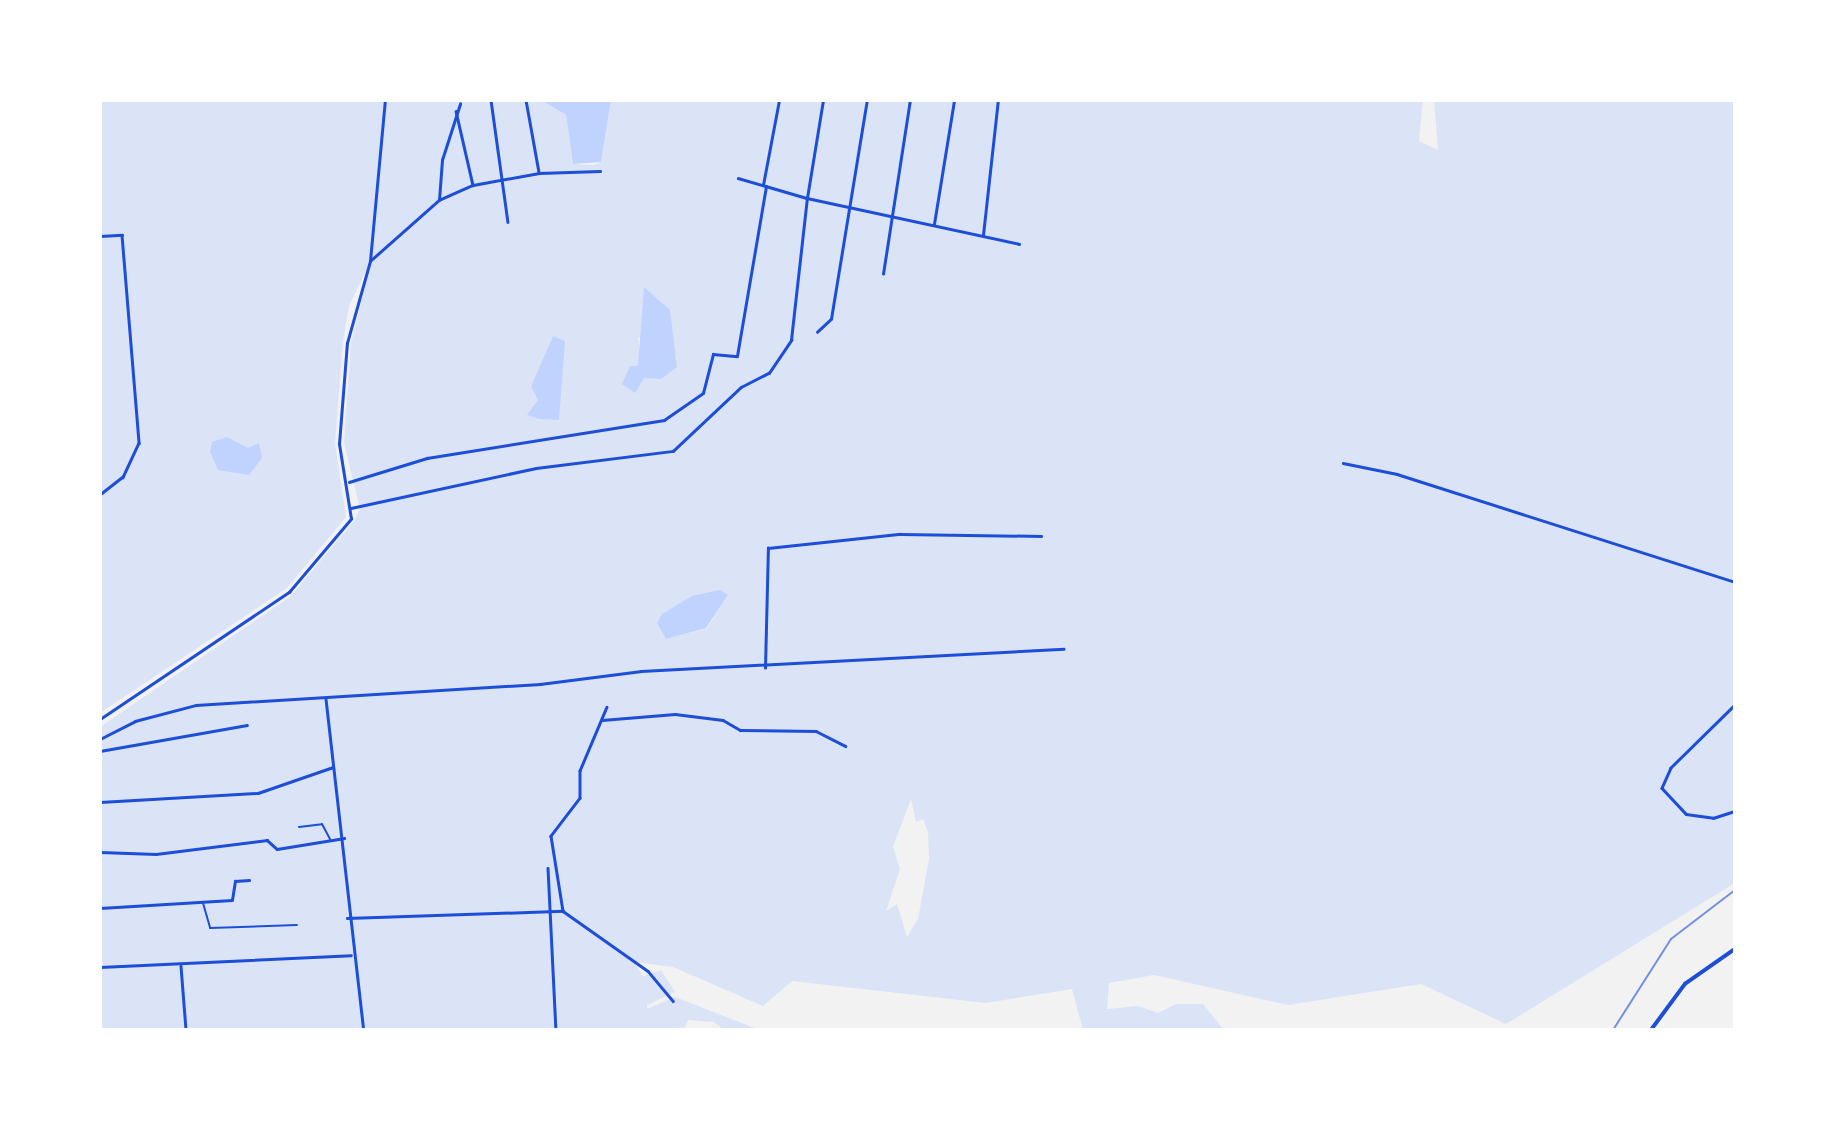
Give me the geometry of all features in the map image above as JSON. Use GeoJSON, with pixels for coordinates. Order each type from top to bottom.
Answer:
{"type":"FeatureCollection","features":[{"type":"Feature","properties":{"kind":"street"},"geometry":{"type":"LineString","coordinates":[[100,719],[289,592],[334,545],[351,508],[349,482],[339,443],[347,343],[370,261],[385,100]]}},
{"type":"Feature","properties":{"kind":"street"},"geometry":{"type":"LineString","coordinates":[[491,100],[506,180],[508,222]]}},
{"type":"Feature","properties":{"kind":"street"},"geometry":{"type":"LineString","coordinates":[[526,100],[539,173]]}},
{"type":"Feature","properties":{"kind":"street"},"geometry":{"type":"LineString","coordinates":[[349,482],[426,458],[664,420],[703,393],[713,354],[737,356],[779,100]]}},
{"type":"Feature","properties":{"kind":"street"},"geometry":{"type":"LineString","coordinates":[[351,508],[536,468],[673,452],[741,387],[769,373],[791,340],[807,198],[823,100]]}},
{"type":"Feature","properties":{"kind":"street"},"geometry":{"type":"LineString","coordinates":[[817,332],[831,319],[867,100]]}},
{"type":"Feature","properties":{"kind":"street"},"geometry":{"type":"LineString","coordinates":[[883,274],[910,100]]}},
{"type":"Feature","properties":{"kind":"street"},"geometry":{"type":"LineString","coordinates":[[934,225],[954,100]]}},
{"type":"Feature","properties":{"kind":"street"},"geometry":{"type":"LineString","coordinates":[[983,234],[998,100]]}},
{"type":"Feature","properties":{"kind":"street"},"geometry":{"type":"LineString","coordinates":[[439,200],[456,111],[460,104]]}},
{"type":"Feature","properties":{"kind":"street"},"geometry":{"type":"LineString","coordinates":[[456,111],[472,186]]}},
{"type":"Feature","properties":{"kind":"street"},"geometry":{"type":"LineString","coordinates":[[370,261],[439,200],[472,186],[539,173],[600,171]]}},
{"type":"Feature","properties":{"kind":"street"},"geometry":{"type":"LineString","coordinates":[[738,177],[807,198],[983,234],[1019,244]]}},
{"type":"Feature","properties":{"kind":"street"},"geometry":{"type":"LineString","coordinates":[[100,236],[122,235],[139,443],[123,477],[100,495]]}},
{"type":"Feature","properties":{"kind":"street"},"geometry":{"type":"LineString","coordinates":[[1343,463],[1397,474],[1735,582]]}},
{"type":"Feature","properties":{"kind":"street"},"geometry":{"type":"LineString","coordinates":[[765,668],[768,548],[900,534],[1041,536]]}},
{"type":"Feature","properties":{"kind":"street"},"geometry":{"type":"LineString","coordinates":[[100,739],[170,709],[326,699],[641,671],[765,668],[1063,649]]}},
{"type":"Feature","properties":{"kind":"street"},"geometry":{"type":"LineString","coordinates":[[326,699],[344,838],[351,955],[364,1030]]}},
{"type":"Feature","properties":{"kind":"street"},"geometry":{"type":"LineString","coordinates":[[1735,705],[1677,761],[1662,788],[1686,814],[1713,818],[1735,811]]}},
{"type":"Feature","properties":{"kind":"street"},"geometry":{"type":"LineString","coordinates":[[563,911],[551,836],[580,798],[580,771],[607,707]]}},
{"type":"Feature","properties":{"kind":"street"},"geometry":{"type":"LineString","coordinates":[[601,720],[676,714],[723,720],[740,730],[816,731],[845,746]]}},
{"type":"Feature","properties":{"kind":"street"},"geometry":{"type":"LineString","coordinates":[[100,751],[247,725]]}},
{"type":"Feature","properties":{"kind":"street"},"geometry":{"type":"LineString","coordinates":[[100,802],[258,793],[333,767]]}},
{"type":"Feature","properties":{"kind":"street"},"geometry":{"type":"LineString","coordinates":[[100,852],[156,854],[267,840],[277,849],[344,838]]}},
{"type":"Feature","properties":{"kind":"street"},"geometry":{"type":"LineString","coordinates":[[548,869],[547,913],[556,1030]]}},
{"type":"Feature","properties":{"kind":"street"},"geometry":{"type":"LineString","coordinates":[[100,908],[232,900],[235,881],[249,880]]}},
{"type":"Feature","properties":{"kind":"street"},"geometry":{"type":"LineString","coordinates":[[347,918],[563,911],[648,971],[673,1001]]}},
{"type":"Feature","properties":{"kind":"street"},"geometry":{"type":"LineString","coordinates":[[1651,1030],[1685,984],[1735,949]]}},
{"type":"Feature","properties":{"kind":"street"},"geometry":{"type":"LineString","coordinates":[[100,967],[181,966],[351,955]]}},
{"type":"Feature","properties":{"kind":"street"},"geometry":{"type":"LineString","coordinates":[[181,966],[186,1030]]}},
{"type":"Feature","properties":{"kind":"street"},"geometry":{"type":"LineString","coordinates":[[591,1030],[639,1030]]}},
{"type":"Feature","properties":{"kind":"lane"},"geometry":{"type":"LineString","coordinates":[[299,827],[322,824],[330,839]]}},
{"type":"Feature","properties":{"kind":"lane"},"geometry":{"type":"LineString","coordinates":[[203,902],[210,928],[297,925]]}},
{"type":"Feature","properties":{"kind":"shaded area"},"geometry":{"type":"Polygon","coordinates":[[[100,100],[541,100],[566,115],[573,164],[594,165],[601,162],[611,100],[1423,100],[1419,141],[1438,150],[1434,100],[1735,100],[1735,883],[1506,1024],[1421,984],[1288,1005],[1154,975],[1109,983],[1107,1009],[1138,1006],[1158,1013],[1176,1004],[1203,1004],[1224,1030],[1083,1030],[1072,989],[986,1003],[792,981],[763,1006],[673,967],[634,962],[643,976],[661,970],[675,992],[647,1005],[647,1009],[675,997],[760,1030],[724,1030],[714,1022],[688,1020],[684,1030],[100,1030],[100,727],[291,596],[354,521],[360,509],[344,443],[351,343],[374,253],[349,306],[343,341],[335,443],[346,517],[287,588],[100,713],[100,100]],[[553,336],[531,386],[539,400],[528,414],[559,419],[553,336]],[[638,337],[644,378],[677,359],[672,348],[638,337]],[[728,595],[666,639],[707,628],[728,595]],[[911,799],[893,847],[900,869],[886,911],[897,904],[907,937],[918,919],[929,859],[928,832],[923,819],[916,822],[911,799]]]}},
{"type":"Feature","properties":{"kind":"water"},"geometry":{"type":"Polygon","coordinates":[[[541,100],[611,100],[601,162],[573,164],[566,115],[541,100]]]}},
{"type":"Feature","properties":{"kind":"water"},"geometry":{"type":"Polygon","coordinates":[[[644,287],[670,310],[677,367],[661,379],[644,378],[635,393],[622,384],[630,366],[638,366],[644,287]]]}},
{"type":"Feature","properties":{"kind":"water"},"geometry":{"type":"Polygon","coordinates":[[[553,336],[565,341],[559,420],[527,415],[538,400],[531,386],[553,336]]]}},
{"type":"Feature","properties":{"kind":"water"},"geometry":{"type":"Polygon","coordinates":[[[227,437],[248,448],[259,443],[262,458],[249,475],[218,470],[210,452],[212,442],[227,437]]]}},
{"type":"Feature","properties":{"kind":"water"},"geometry":{"type":"Polygon","coordinates":[[[720,590],[728,595],[706,628],[666,639],[657,623],[662,614],[692,596],[720,590]]]}},
{"type":"Feature","properties":{"kind":"railway"},"geometry":{"type":"LineString","coordinates":[[1613,1030],[1671,939],[1735,890]]}}]}
